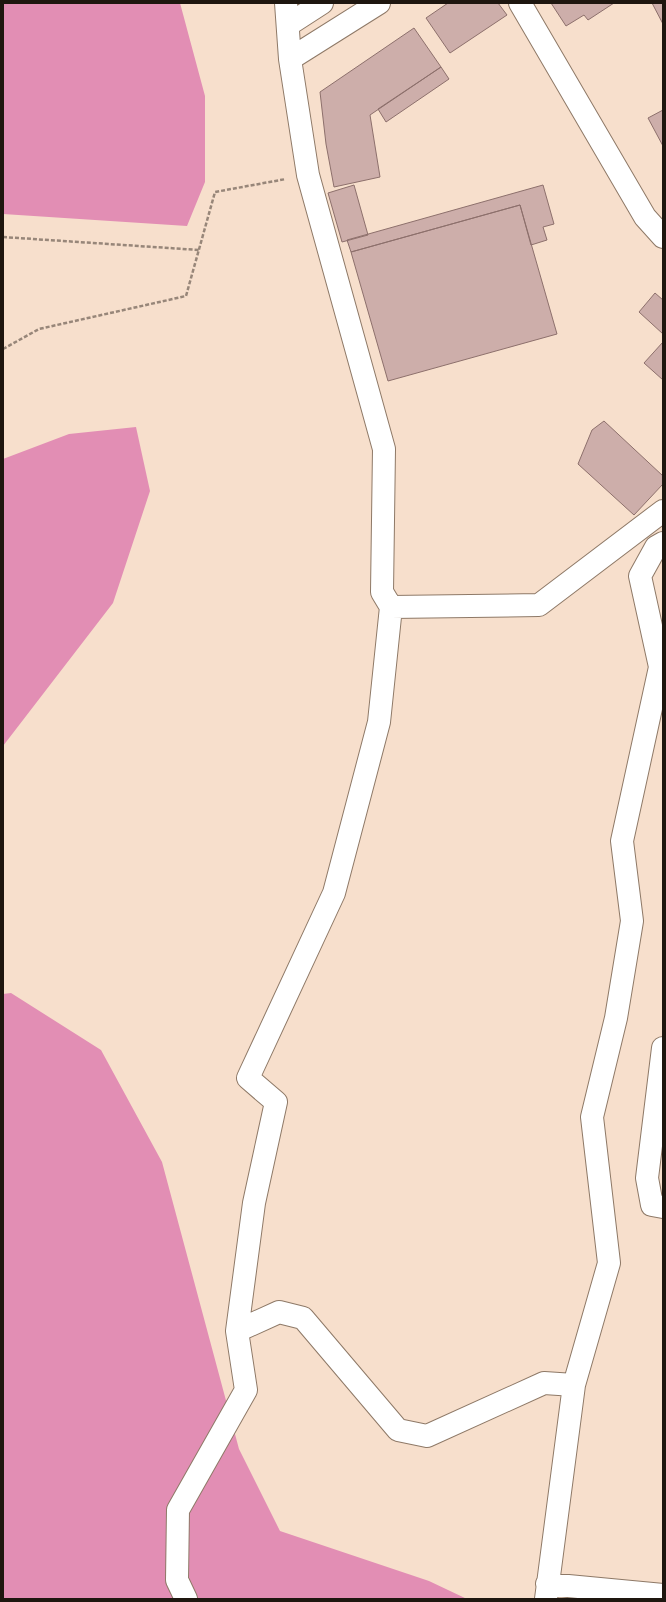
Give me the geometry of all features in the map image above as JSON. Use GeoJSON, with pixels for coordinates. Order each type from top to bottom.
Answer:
{"type":"FeatureCollection","features":[{"type":"Feature","properties":{"kind":"street"},"geometry":{"type":"LineString","coordinates":[[186,1599],[177,1580],[178,1510],[246,1390],[237,1331],[254,1204],[276,1102],[248,1078],[334,893],[379,722],[391,607],[382,592],[384,449],[308,175],[290,59],[286,3]]}},
{"type":"Feature","properties":{"kind":"street"},"geometry":{"type":"LineString","coordinates":[[288,25],[322,3]]}},
{"type":"Feature","properties":{"kind":"street"},"geometry":{"type":"LineString","coordinates":[[290,59],[379,3]]}},
{"type":"Feature","properties":{"kind":"street"},"geometry":{"type":"LineString","coordinates":[[520,3],[645,216],[663,236]]}},
{"type":"Feature","properties":{"kind":"street"},"geometry":{"type":"LineString","coordinates":[[391,607],[539,604],[663,511]]}},
{"type":"Feature","properties":{"kind":"street"},"geometry":{"type":"LineString","coordinates":[[663,543],[656,547],[640,576],[660,667],[622,841],[632,921],[616,1018],[592,1117],[609,1263],[574,1385],[547,1591],[663,1595]]}},
{"type":"Feature","properties":{"kind":"street"},"geometry":{"type":"LineString","coordinates":[[663,1048],[647,1178],[652,1206],[663,1207]]}},
{"type":"Feature","properties":{"kind":"street"},"geometry":{"type":"LineString","coordinates":[[237,1331],[279,1312],[303,1318],[398,1430],[427,1436],[544,1382],[574,1385]]}},
{"type":"Feature","properties":{"kind":"path"},"geometry":{"type":"LineString","coordinates":[[3,349],[39,329],[186,296],[215,192],[308,175]]}},
{"type":"Feature","properties":{"kind":"path"},"geometry":{"type":"LineString","coordinates":[[3,237],[199,250]]}},
{"type":"Feature","properties":{"kind":"shaded area"},"geometry":{"type":"Polygon","coordinates":[[[3,3],[180,3],[205,96],[205,182],[187,226],[3,214],[3,3]]]}},
{"type":"Feature","properties":{"kind":"shaded area"},"geometry":{"type":"Polygon","coordinates":[[[136,427],[150,491],[113,603],[3,746],[3,459],[69,434],[136,427]]]}},
{"type":"Feature","properties":{"kind":"shaded area"},"geometry":{"type":"Polygon","coordinates":[[[11,993],[101,1050],[162,1162],[239,1449],[280,1531],[429,1581],[467,1599],[3,1599],[3,994],[11,993]]]}},
{"type":"Feature","properties":{"kind":"building"},"geometry":{"type":"Polygon","coordinates":[[[448,3],[498,3],[507,15],[450,53],[426,18],[448,3]]]}},
{"type":"Feature","properties":{"kind":"building"},"geometry":{"type":"Polygon","coordinates":[[[551,3],[614,3],[588,20],[584,15],[566,26],[551,3]]]}},
{"type":"Feature","properties":{"kind":"building"},"geometry":{"type":"Polygon","coordinates":[[[652,3],[663,3],[663,24],[652,3]]]}},
{"type":"Feature","properties":{"kind":"building"},"geometry":{"type":"Polygon","coordinates":[[[414,28],[441,67],[370,115],[380,177],[334,187],[326,144],[320,92],[414,28]]]}},
{"type":"Feature","properties":{"kind":"building"},"geometry":{"type":"Polygon","coordinates":[[[441,67],[449,79],[386,122],[378,109],[441,67]]]}},
{"type":"Feature","properties":{"kind":"building"},"geometry":{"type":"Polygon","coordinates":[[[663,110],[663,146],[648,118],[663,110]]]}},
{"type":"Feature","properties":{"kind":"building"},"geometry":{"type":"Polygon","coordinates":[[[354,185],[368,235],[342,242],[328,193],[354,185]]]}},
{"type":"Feature","properties":{"kind":"building"},"geometry":{"type":"Polygon","coordinates":[[[543,185],[554,224],[543,227],[547,240],[531,245],[520,205],[351,252],[347,240],[543,185]]]}},
{"type":"Feature","properties":{"kind":"building"},"geometry":{"type":"Polygon","coordinates":[[[520,205],[557,334],[388,381],[351,252],[520,205]]]}},
{"type":"Feature","properties":{"kind":"building"},"geometry":{"type":"Polygon","coordinates":[[[655,293],[663,300],[663,334],[639,312],[655,293]]]}},
{"type":"Feature","properties":{"kind":"building"},"geometry":{"type":"Polygon","coordinates":[[[663,342],[663,380],[644,363],[663,342]]]}},
{"type":"Feature","properties":{"kind":"building"},"geometry":{"type":"Polygon","coordinates":[[[604,421],[663,476],[663,484],[634,515],[578,464],[592,430],[604,421]]]}}]}
